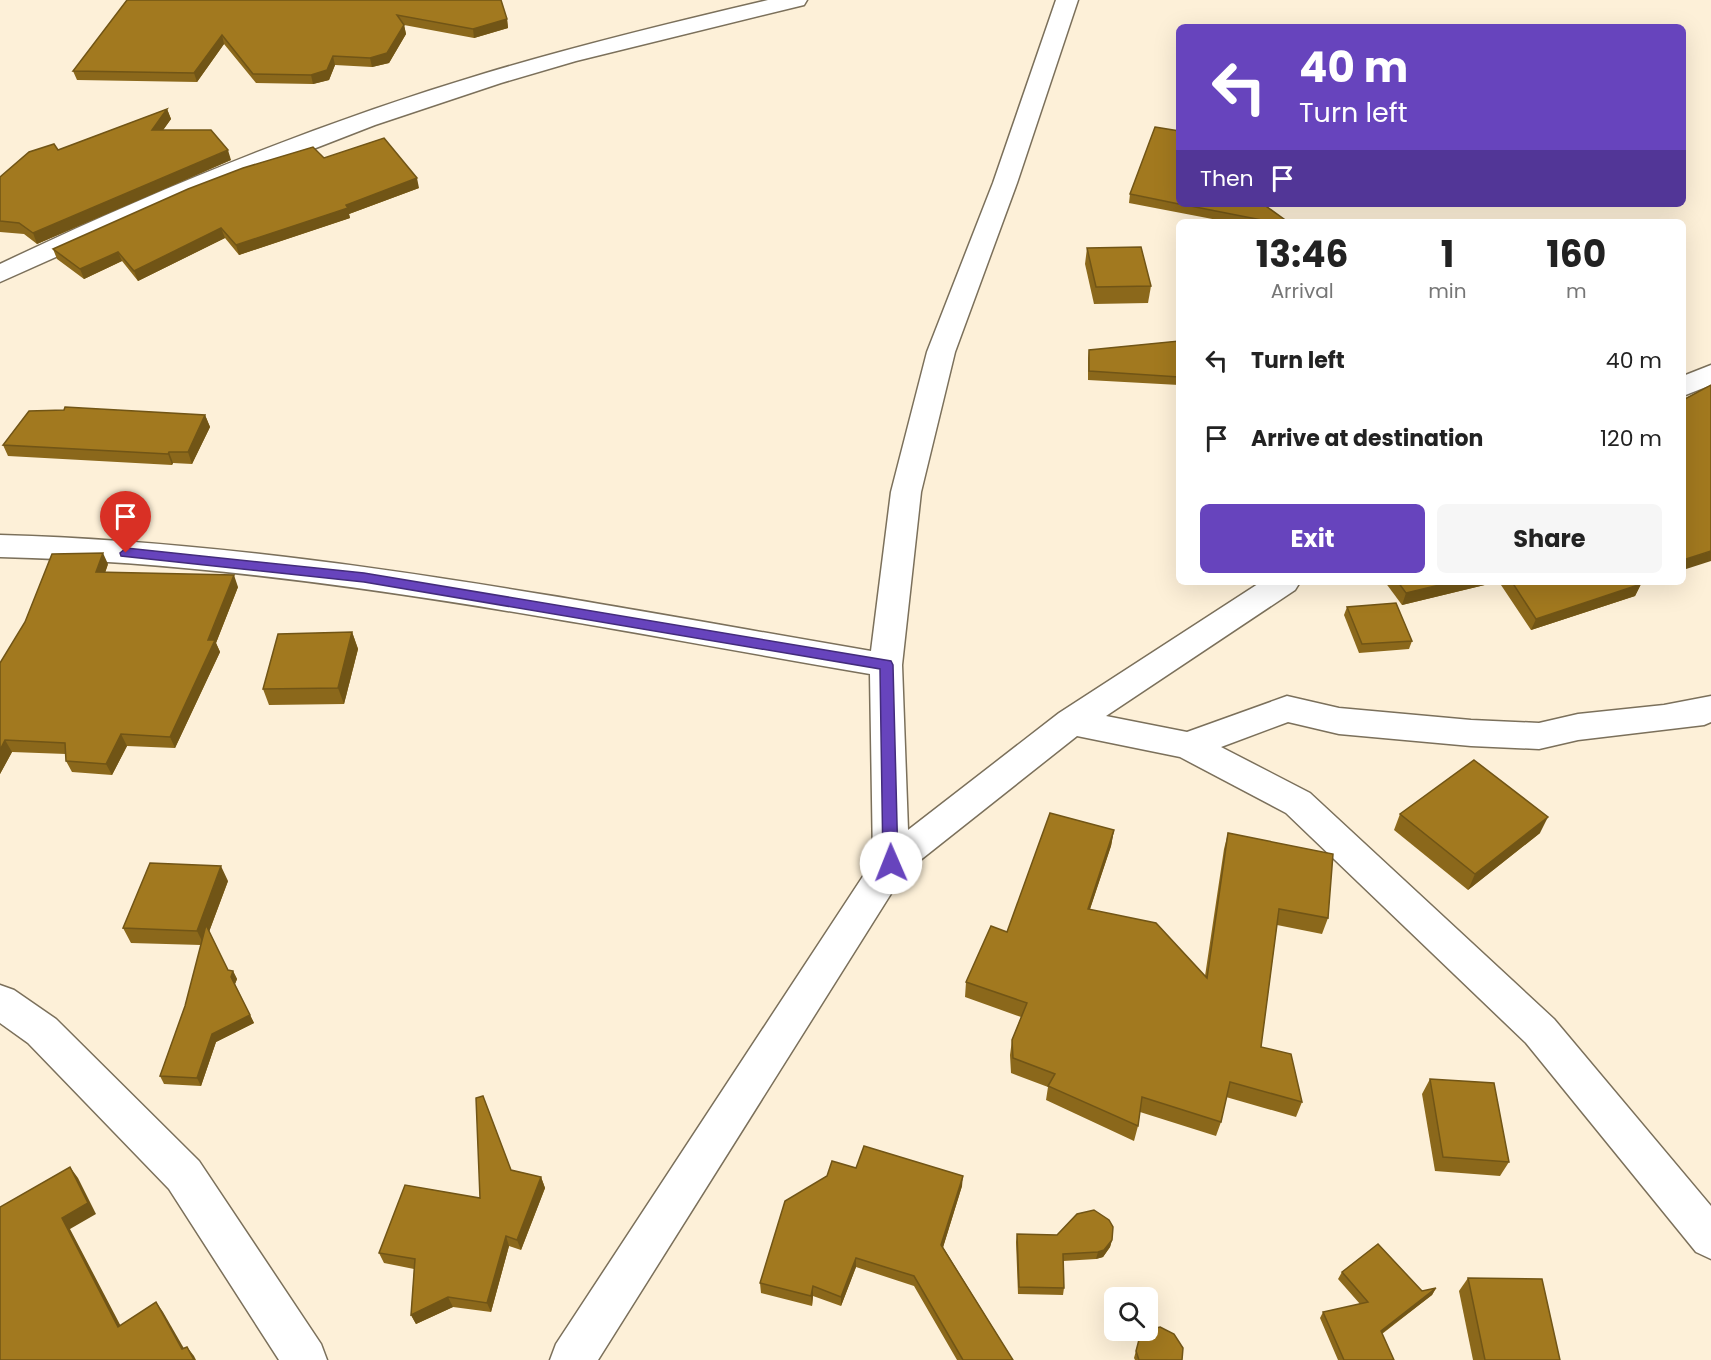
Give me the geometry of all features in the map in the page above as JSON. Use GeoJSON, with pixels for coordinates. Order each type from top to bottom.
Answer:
{"type":"FeatureCollection","features":[{"type":"Feature","properties":{"kind":"street"},"geometry":{"type":"LineString","coordinates":[[0,274],[100,226],[273,154],[388,112],[494,78],[678,27],[796,0]]}},
{"type":"Feature","properties":{"kind":"street"},"geometry":{"type":"LineString","coordinates":[[891,863],[886,665],[906,492],[941,352],[1005,183],[1067,0]]}},
{"type":"Feature","properties":{"kind":"street"},"geometry":{"type":"LineString","coordinates":[[1686,386],[1711,374]]}},
{"type":"Feature","properties":{"kind":"street"},"geometry":{"type":"LineString","coordinates":[[0,546],[78,548],[364,577],[886,665]]}},
{"type":"Feature","properties":{"kind":"street"},"geometry":{"type":"LineString","coordinates":[[572,1360],[891,863],[1071,722],[1279,585]]}},
{"type":"Feature","properties":{"kind":"street"},"geometry":{"type":"LineString","coordinates":[[1188,745],[1287,709],[1339,721],[1471,733],[1539,735],[1578,727],[1664,718],[1711,709]]}},
{"type":"Feature","properties":{"kind":"street"},"geometry":{"type":"LineString","coordinates":[[1071,722],[1188,745],[1298,802],[1540,1030],[1711,1238]]}},
{"type":"Feature","properties":{"kind":"street"},"geometry":{"type":"LineString","coordinates":[[0,1002],[42,1031],[184,1175],[305,1360]]}},
{"type":"Feature","properties":{"kind":"building"},"geometry":{"type":"Polygon","coordinates":[[[127,0],[501,0],[507,19],[473,29],[397,15],[404,25],[387,53],[370,58],[333,56],[327,70],[311,75],[253,74],[222,35],[194,73],[73,71],[127,0]]]}},
{"type":"Feature","properties":{"kind":"building"},"geometry":{"type":"Polygon","coordinates":[[[167,109],[152,130],[211,130],[228,150],[33,233],[19,223],[0,221],[0,177],[29,152],[54,144],[58,150],[167,109]]]}},
{"type":"Feature","properties":{"kind":"building"},"geometry":{"type":"Polygon","coordinates":[[[1155,127],[1176,130],[1176,203],[1130,194],[1155,127]]]}},
{"type":"Feature","properties":{"kind":"building"},"geometry":{"type":"Polygon","coordinates":[[[384,138],[417,178],[346,205],[348,208],[236,245],[221,228],[134,271],[118,252],[80,269],[53,249],[188,189],[243,168],[313,147],[324,158],[384,138]]]}},
{"type":"Feature","properties":{"kind":"building"},"geometry":{"type":"Polygon","coordinates":[[[1195,207],[1267,207],[1284,219],[1257,219],[1195,207]]]}},
{"type":"Feature","properties":{"kind":"building"},"geometry":{"type":"Polygon","coordinates":[[[1141,247],[1151,286],[1096,287],[1087,248],[1141,247]]]}},
{"type":"Feature","properties":{"kind":"building"},"geometry":{"type":"Polygon","coordinates":[[[1176,341],[1176,377],[1089,371],[1089,350],[1176,341]]]}},
{"type":"Feature","properties":{"kind":"building"},"geometry":{"type":"Polygon","coordinates":[[[1711,385],[1711,551],[1686,559],[1686,398],[1711,385]]]}},
{"type":"Feature","properties":{"kind":"building"},"geometry":{"type":"Polygon","coordinates":[[[65,407],[205,415],[188,452],[169,452],[168,454],[3,445],[29,411],[64,410],[65,407]]]}},
{"type":"Feature","properties":{"kind":"building"},"geometry":{"type":"Polygon","coordinates":[[[103,553],[96,572],[234,575],[208,640],[215,640],[170,737],[121,734],[106,764],[66,761],[65,743],[5,740],[0,750],[0,663],[25,622],[52,554],[103,553]]]}},
{"type":"Feature","properties":{"kind":"building"},"geometry":{"type":"Polygon","coordinates":[[[1400,585],[1439,585],[1406,593],[1400,585]]]}},
{"type":"Feature","properties":{"kind":"building"},"geometry":{"type":"Polygon","coordinates":[[[1514,585],[1638,585],[1536,619],[1514,585]]]}},
{"type":"Feature","properties":{"kind":"building"},"geometry":{"type":"Polygon","coordinates":[[[1396,603],[1412,641],[1362,644],[1347,607],[1396,603]]]}},
{"type":"Feature","properties":{"kind":"building"},"geometry":{"type":"Polygon","coordinates":[[[352,632],[338,688],[263,689],[278,634],[352,632]]]}},
{"type":"Feature","properties":{"kind":"building"},"geometry":{"type":"Polygon","coordinates":[[[1474,760],[1548,817],[1475,874],[1400,814],[1474,760]]]}},
{"type":"Feature","properties":{"kind":"building"},"geometry":{"type":"Polygon","coordinates":[[[1050,813],[1114,830],[1088,909],[1156,923],[1207,978],[1228,833],[1333,854],[1328,918],[1279,909],[1261,1047],[1291,1054],[1302,1102],[1230,1082],[1221,1122],[1142,1097],[1138,1126],[1048,1086],[1055,1074],[1013,1058],[1012,1040],[1027,1003],[966,982],[991,926],[1007,932],[1050,813]]]}},
{"type":"Feature","properties":{"kind":"building"},"geometry":{"type":"Polygon","coordinates":[[[150,863],[221,866],[197,931],[123,928],[150,863]]]}},
{"type":"Feature","properties":{"kind":"building"},"geometry":{"type":"Polygon","coordinates":[[[206,925],[228,970],[233,971],[231,977],[250,1015],[212,1034],[197,1078],[160,1076],[185,1006],[206,925]]]}},
{"type":"Feature","properties":{"kind":"building"},"geometry":{"type":"Polygon","coordinates":[[[1430,1079],[1494,1083],[1509,1162],[1443,1157],[1430,1079]]]}},
{"type":"Feature","properties":{"kind":"building"},"geometry":{"type":"Polygon","coordinates":[[[483,1096],[511,1170],[541,1177],[517,1240],[506,1236],[487,1303],[448,1297],[411,1315],[415,1259],[379,1253],[405,1185],[480,1198],[476,1098],[483,1096]]]}},
{"type":"Feature","properties":{"kind":"building"},"geometry":{"type":"Polygon","coordinates":[[[864,1146],[963,1176],[941,1245],[1013,1360],[963,1360],[914,1276],[856,1258],[841,1297],[813,1286],[811,1296],[760,1283],[785,1201],[827,1176],[832,1161],[856,1168],[864,1146]]]}},
{"type":"Feature","properties":{"kind":"building"},"geometry":{"type":"Polygon","coordinates":[[[70,1167],[88,1203],[62,1218],[118,1327],[156,1302],[182,1349],[187,1347],[194,1360],[0,1360],[0,1207],[70,1167]]]}},
{"type":"Feature","properties":{"kind":"building"},"geometry":{"type":"Polygon","coordinates":[[[1094,1210],[1109,1220],[1113,1227],[1112,1240],[1104,1250],[1063,1254],[1064,1288],[1019,1287],[1017,1234],[1057,1235],[1077,1214],[1094,1210]]]}},
{"type":"Feature","properties":{"kind":"building"},"geometry":{"type":"Polygon","coordinates":[[[1378,1244],[1422,1291],[1436,1288],[1381,1331],[1394,1360],[1344,1360],[1323,1312],[1368,1302],[1342,1272],[1378,1244]]]}},
{"type":"Feature","properties":{"kind":"building"},"geometry":{"type":"Polygon","coordinates":[[[1468,1278],[1542,1279],[1560,1360],[1485,1360],[1468,1278]]]}},
{"type":"Feature","properties":{"kind":"building"},"geometry":{"type":"Polygon","coordinates":[[[1158,1328],[1174,1334],[1183,1348],[1182,1360],[1139,1360],[1136,1351],[1139,1341],[1158,1341],[1158,1328]]]}},
{"type":"Feature","properties":{"kind":"route"},"geometry":{"type":"LineString","coordinates":[[126,553],[364,577],[886,665],[891,863]]}}]}
